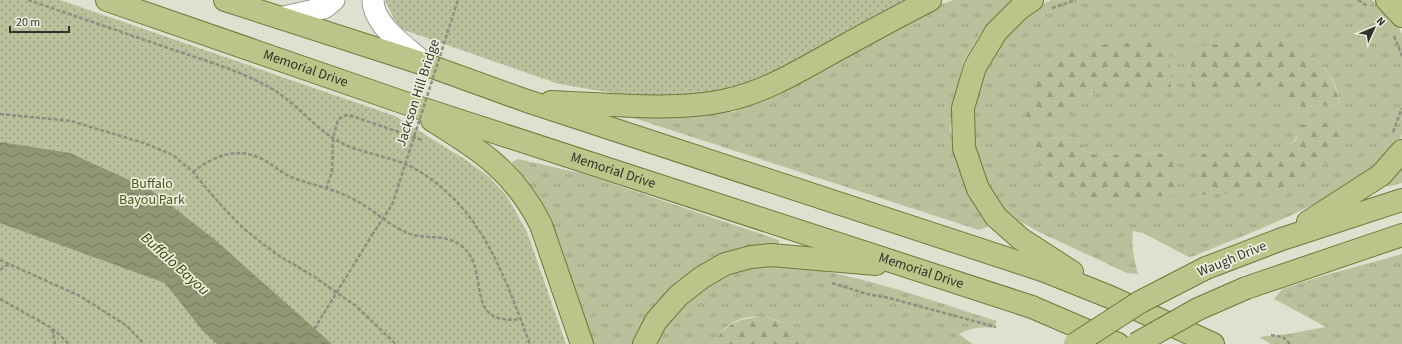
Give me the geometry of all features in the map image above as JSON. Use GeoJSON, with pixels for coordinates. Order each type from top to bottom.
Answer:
{"type":"FeatureCollection","features":[{"type":"Feature","properties":{"kind":"main road","name":"Memorial Drive"},"geometry":{"type":"LineString","coordinates":[[107,0],[402,102],[910,266],[1032,307],[1118,344]]}},
{"type":"Feature","properties":{"kind":"main road"},"geometry":{"type":"LineString","coordinates":[[225,0],[427,65],[527,101],[1045,271],[1110,297],[1213,343]]}},
{"type":"Feature","properties":{"kind":"main road"},"geometry":{"type":"LineString","coordinates":[[527,101],[664,106],[696,105],[726,100],[754,92],[782,80],[930,0]]}},
{"type":"Feature","properties":{"kind":"main road"},"geometry":{"type":"LineString","coordinates":[[1387,0],[1402,16]]}},
{"type":"Feature","properties":{"kind":"main road"},"geometry":{"type":"LineString","coordinates":[[1039,6],[1019,9],[996,32],[974,67],[963,108],[964,148],[978,189],[996,217],[1021,239],[1110,297]]}},
{"type":"Feature","properties":{"kind":"main road"},"geometry":{"type":"LineString","coordinates":[[402,102],[475,147],[499,166],[518,187],[532,207],[541,225],[582,344]]}},
{"type":"Feature","properties":{"kind":"main road"},"geometry":{"type":"LineString","coordinates":[[1282,239],[1381,175],[1402,151]]}},
{"type":"Feature","properties":{"kind":"main road","name":"Waugh Drive"},"geometry":{"type":"LineString","coordinates":[[1075,344],[1140,302],[1206,268],[1282,239],[1402,200]]}},
{"type":"Feature","properties":{"kind":"main road"},"geometry":{"type":"LineString","coordinates":[[1136,344],[1198,309],[1246,288],[1402,235]]}},
{"type":"Feature","properties":{"kind":"main road"},"geometry":{"type":"LineString","coordinates":[[644,344],[656,321],[678,296],[701,278],[725,264],[751,257],[771,255],[910,266]]}},
{"type":"Feature","properties":{"kind":"street"},"geometry":{"type":"LineString","coordinates":[[279,18],[324,8],[334,0]]}},
{"type":"Feature","properties":{"kind":"street"},"geometry":{"type":"LineString","coordinates":[[373,0],[374,9],[384,27],[427,65]]}},
{"type":"Feature","properties":{"kind":"path"},"geometry":{"type":"LineString","coordinates":[[28,0],[210,62],[267,86],[284,96],[333,138],[357,150],[404,164],[417,170],[448,195],[471,218],[486,240],[497,259],[530,344]]}},
{"type":"Feature","properties":{"kind":"path","name":"Jackson Hill Bridge"},"geometry":{"type":"LineString","coordinates":[[305,344],[392,205],[458,0]]}},
{"type":"Feature","properties":{"kind":"path"},"geometry":{"type":"LineString","coordinates":[[1039,6],[1058,5],[1076,0]]}},
{"type":"Feature","properties":{"kind":"path"},"geometry":{"type":"LineString","coordinates":[[0,114],[71,121],[144,143],[173,155],[193,172],[219,203],[243,228],[276,254],[313,276],[356,306],[396,344]]}},
{"type":"Feature","properties":{"kind":"path"},"geometry":{"type":"LineString","coordinates":[[326,189],[332,172],[333,138],[338,120],[343,116],[349,115],[428,142]]}},
{"type":"Feature","properties":{"kind":"path"},"geometry":{"type":"LineString","coordinates":[[193,172],[207,161],[220,156],[234,153],[247,153],[262,158],[280,172],[304,182],[353,198],[404,232],[413,235],[440,237],[457,242],[468,251],[472,258],[480,299],[487,311],[504,320],[520,319]]}},
{"type":"Feature","properties":{"kind":"path"},"geometry":{"type":"LineString","coordinates":[[0,260],[80,296],[127,326],[144,344]]}},
{"type":"Feature","properties":{"kind":"path"},"geometry":{"type":"LineString","coordinates":[[0,270],[10,264]]}},
{"type":"Feature","properties":{"kind":"path"},"geometry":{"type":"LineString","coordinates":[[829,282],[867,294],[889,298],[996,327]]}},
{"type":"Feature","properties":{"kind":"path"},"geometry":{"type":"LineString","coordinates":[[0,299],[52,328],[68,344]]}},
{"type":"Feature","properties":{"kind":"path"},"geometry":{"type":"LineString","coordinates":[[52,328],[55,344]]}},
{"type":"Feature","properties":{"kind":"path"},"geometry":{"type":"LineString","coordinates":[[1271,335],[1283,337],[1290,344]]}},
{"type":"Feature","properties":{"kind":"green space","name":"Buffalo Bayou Park"},"geometry":{"type":"Polygon","coordinates":[[[0,0],[60,0],[395,116],[466,160],[489,177],[507,196],[527,232],[566,344],[0,344],[0,0]]]}},
{"type":"Feature","properties":{"kind":"green space"},"geometry":{"type":"Polygon","coordinates":[[[385,0],[909,0],[746,88],[703,96],[663,97],[612,93],[559,84],[401,29],[394,19],[385,0]]]}},
{"type":"Feature","properties":{"kind":"green space"},"geometry":{"type":"Polygon","coordinates":[[[954,0],[1017,0],[1005,9],[980,34],[963,62],[950,129],[962,177],[975,202],[985,216],[987,227],[979,230],[615,112],[662,116],[733,112],[822,71],[938,5],[954,0]]]}},
{"type":"Feature","properties":{"kind":"green space"},"geometry":{"type":"Polygon","coordinates":[[[1052,0],[1372,0],[1393,19],[1402,34],[1402,134],[1390,153],[1368,172],[1341,190],[1276,222],[1194,256],[1189,257],[1143,233],[1133,231],[1133,252],[1138,274],[1127,273],[1039,232],[1012,217],[998,204],[976,161],[971,124],[977,84],[1003,36],[1039,5],[1052,0]],[[1301,48],[1265,86],[1283,93],[1293,108],[1340,104],[1336,88],[1327,72],[1315,58],[1301,48]],[[1065,53],[1049,66],[1070,114],[1082,100],[1093,93],[1098,92],[1065,53]],[[1342,122],[1299,134],[1289,147],[1275,153],[1304,180],[1330,155],[1338,140],[1342,122]],[[1077,137],[1029,140],[1039,164],[1049,176],[1071,192],[1172,153],[1095,155],[1084,150],[1077,137]]]}},
{"type":"Feature","properties":{"kind":"green space"},"geometry":{"type":"Polygon","coordinates":[[[1277,38],[1300,47],[1319,62],[1332,81],[1340,104],[1293,108],[1283,94],[1265,86],[1192,90],[1190,47],[1277,38]]]}},
{"type":"Feature","properties":{"kind":"green space"},"geometry":{"type":"Polygon","coordinates":[[[1168,42],[1171,88],[1092,93],[1083,99],[1071,114],[1026,118],[1031,95],[1043,72],[1057,58],[1067,52],[1089,46],[1168,42]]]}},
{"type":"Feature","properties":{"kind":"green space"},"geometry":{"type":"Polygon","coordinates":[[[1342,122],[1340,135],[1336,146],[1329,157],[1321,167],[1301,182],[1277,191],[1198,195],[1197,154],[1282,151],[1295,141],[1299,134],[1301,125],[1342,122]]]}},
{"type":"Feature","properties":{"kind":"green space"},"geometry":{"type":"Polygon","coordinates":[[[1077,137],[1084,150],[1095,155],[1172,153],[1176,196],[1091,199],[1069,192],[1060,186],[1044,170],[1037,161],[1028,140],[1077,137]]]}},
{"type":"Feature","properties":{"kind":"green space"},"geometry":{"type":"Polygon","coordinates":[[[518,159],[584,174],[779,240],[779,244],[719,258],[697,268],[685,276],[664,295],[655,306],[634,344],[591,344],[514,170],[512,162],[518,159]]]}},
{"type":"Feature","properties":{"kind":"green space"},"geometry":{"type":"Polygon","coordinates":[[[1402,168],[1402,183],[1386,187],[1387,180],[1402,168]]]}},
{"type":"Feature","properties":{"kind":"green space"},"geometry":{"type":"Polygon","coordinates":[[[1402,254],[1402,344],[1271,344],[1259,337],[1288,334],[1326,327],[1274,299],[1282,289],[1322,276],[1402,254]]]}},
{"type":"Feature","properties":{"kind":"green space"},"geometry":{"type":"Polygon","coordinates":[[[772,264],[829,272],[886,286],[997,321],[993,328],[976,328],[959,334],[973,344],[808,344],[802,335],[794,328],[784,323],[773,319],[750,317],[729,325],[712,344],[653,344],[683,301],[729,272],[772,264]]]}},
{"type":"Feature","properties":{"kind":"green space"},"geometry":{"type":"Polygon","coordinates":[[[764,317],[784,323],[795,329],[808,344],[712,344],[723,331],[734,323],[740,320],[764,317]]]}},
{"type":"Feature","properties":{"kind":"water","name":"Buffalo Bayou"},"geometry":{"type":"Polygon","coordinates":[[[0,142],[70,153],[151,190],[213,238],[332,344],[217,344],[202,330],[165,283],[0,223],[0,142]]]}}]}
